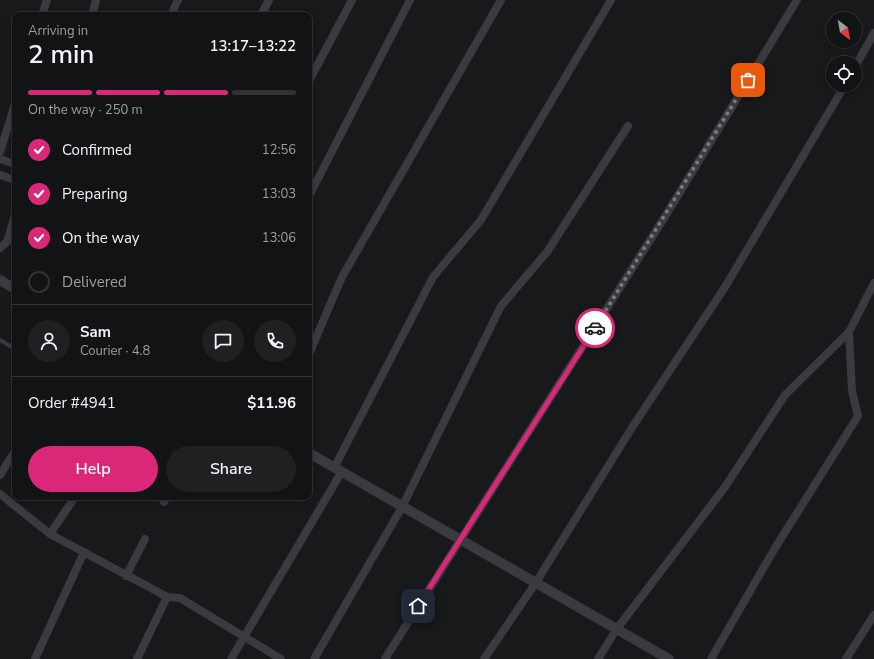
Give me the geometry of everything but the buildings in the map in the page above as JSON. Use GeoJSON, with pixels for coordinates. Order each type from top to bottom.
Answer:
{"type":"FeatureCollection","features":[{"type":"Feature","properties":{"kind":"street"},"geometry":{"type":"LineString","coordinates":[[43,12],[47,0]]}},
{"type":"Feature","properties":{"kind":"street"},"geometry":{"type":"LineString","coordinates":[[93,12],[96,0]]}},
{"type":"Feature","properties":{"kind":"street"},"geometry":{"type":"LineString","coordinates":[[172,12],[178,0]]}},
{"type":"Feature","properties":{"kind":"street"},"geometry":{"type":"LineString","coordinates":[[263,12],[269,0]]}},
{"type":"Feature","properties":{"kind":"street"},"geometry":{"type":"LineString","coordinates":[[312,75],[352,0]]}},
{"type":"Feature","properties":{"kind":"street"},"geometry":{"type":"LineString","coordinates":[[312,190],[410,0]]}},
{"type":"Feature","properties":{"kind":"street"},"geometry":{"type":"LineString","coordinates":[[312,347],[342,277],[501,0]]}},
{"type":"Feature","properties":{"kind":"street"},"geometry":{"type":"LineString","coordinates":[[231,659],[338,470],[433,277],[481,220],[611,0]]}},
{"type":"Feature","properties":{"kind":"street"},"geometry":{"type":"LineString","coordinates":[[385,659],[666,215],[797,0]]}},
{"type":"Feature","properties":{"kind":"street"},"geometry":{"type":"LineString","coordinates":[[861,56],[874,34]]}},
{"type":"Feature","properties":{"kind":"street"},"geometry":{"type":"LineString","coordinates":[[484,659],[535,584],[633,426],[725,287],[841,92]]}},
{"type":"Feature","properties":{"kind":"street"},"geometry":{"type":"LineString","coordinates":[[0,152],[12,114]]}},
{"type":"Feature","properties":{"kind":"street"},"geometry":{"type":"LineString","coordinates":[[314,659],[402,507],[501,306],[547,252],[628,126]]}},
{"type":"Feature","properties":{"kind":"street"},"geometry":{"type":"LineString","coordinates":[[0,159],[12,163]]}},
{"type":"Feature","properties":{"kind":"street"},"geometry":{"type":"LineString","coordinates":[[0,175],[12,179]]}},
{"type":"Feature","properties":{"kind":"street"},"geometry":{"type":"LineString","coordinates":[[0,248],[6,242],[12,224]]}},
{"type":"Feature","properties":{"kind":"street"},"geometry":{"type":"LineString","coordinates":[[0,280],[12,287]]}},
{"type":"Feature","properties":{"kind":"street"},"geometry":{"type":"LineString","coordinates":[[598,659],[616,630],[725,488],[785,395],[849,332],[874,282]]}},
{"type":"Feature","properties":{"kind":"street"},"geometry":{"type":"LineString","coordinates":[[711,659],[774,548],[858,416],[852,391],[849,332]]}},
{"type":"Feature","properties":{"kind":"street"},"geometry":{"type":"LineString","coordinates":[[312,455],[535,584],[669,659]]}},
{"type":"Feature","properties":{"kind":"street"},"geometry":{"type":"LineString","coordinates":[[0,475],[12,456]]}},
{"type":"Feature","properties":{"kind":"street"},"geometry":{"type":"LineString","coordinates":[[0,494],[50,534],[126,576],[168,597],[180,598],[281,659]]}},
{"type":"Feature","properties":{"kind":"street"},"geometry":{"type":"LineString","coordinates":[[50,534],[73,500]]}},
{"type":"Feature","properties":{"kind":"street"},"geometry":{"type":"LineString","coordinates":[[126,576],[146,539]]}},
{"type":"Feature","properties":{"kind":"street"},"geometry":{"type":"LineString","coordinates":[[35,659],[84,552]]}},
{"type":"Feature","properties":{"kind":"street"},"geometry":{"type":"LineString","coordinates":[[137,659],[168,597]]}},
{"type":"Feature","properties":{"kind":"street"},"geometry":{"type":"LineString","coordinates":[[846,659],[874,615]]}},
{"type":"Feature","properties":{"kind":"lane"},"geometry":{"type":"LineString","coordinates":[[0,340],[12,347]]}},
{"type":"Feature","properties":{"kind":"way so far"},"geometry":{"type":"LineString","coordinates":[[595,328],[748,80]]}},
{"type":"Feature","properties":{"kind":"route"},"geometry":{"type":"LineString","coordinates":[[418,606],[595,328]]}}]}
